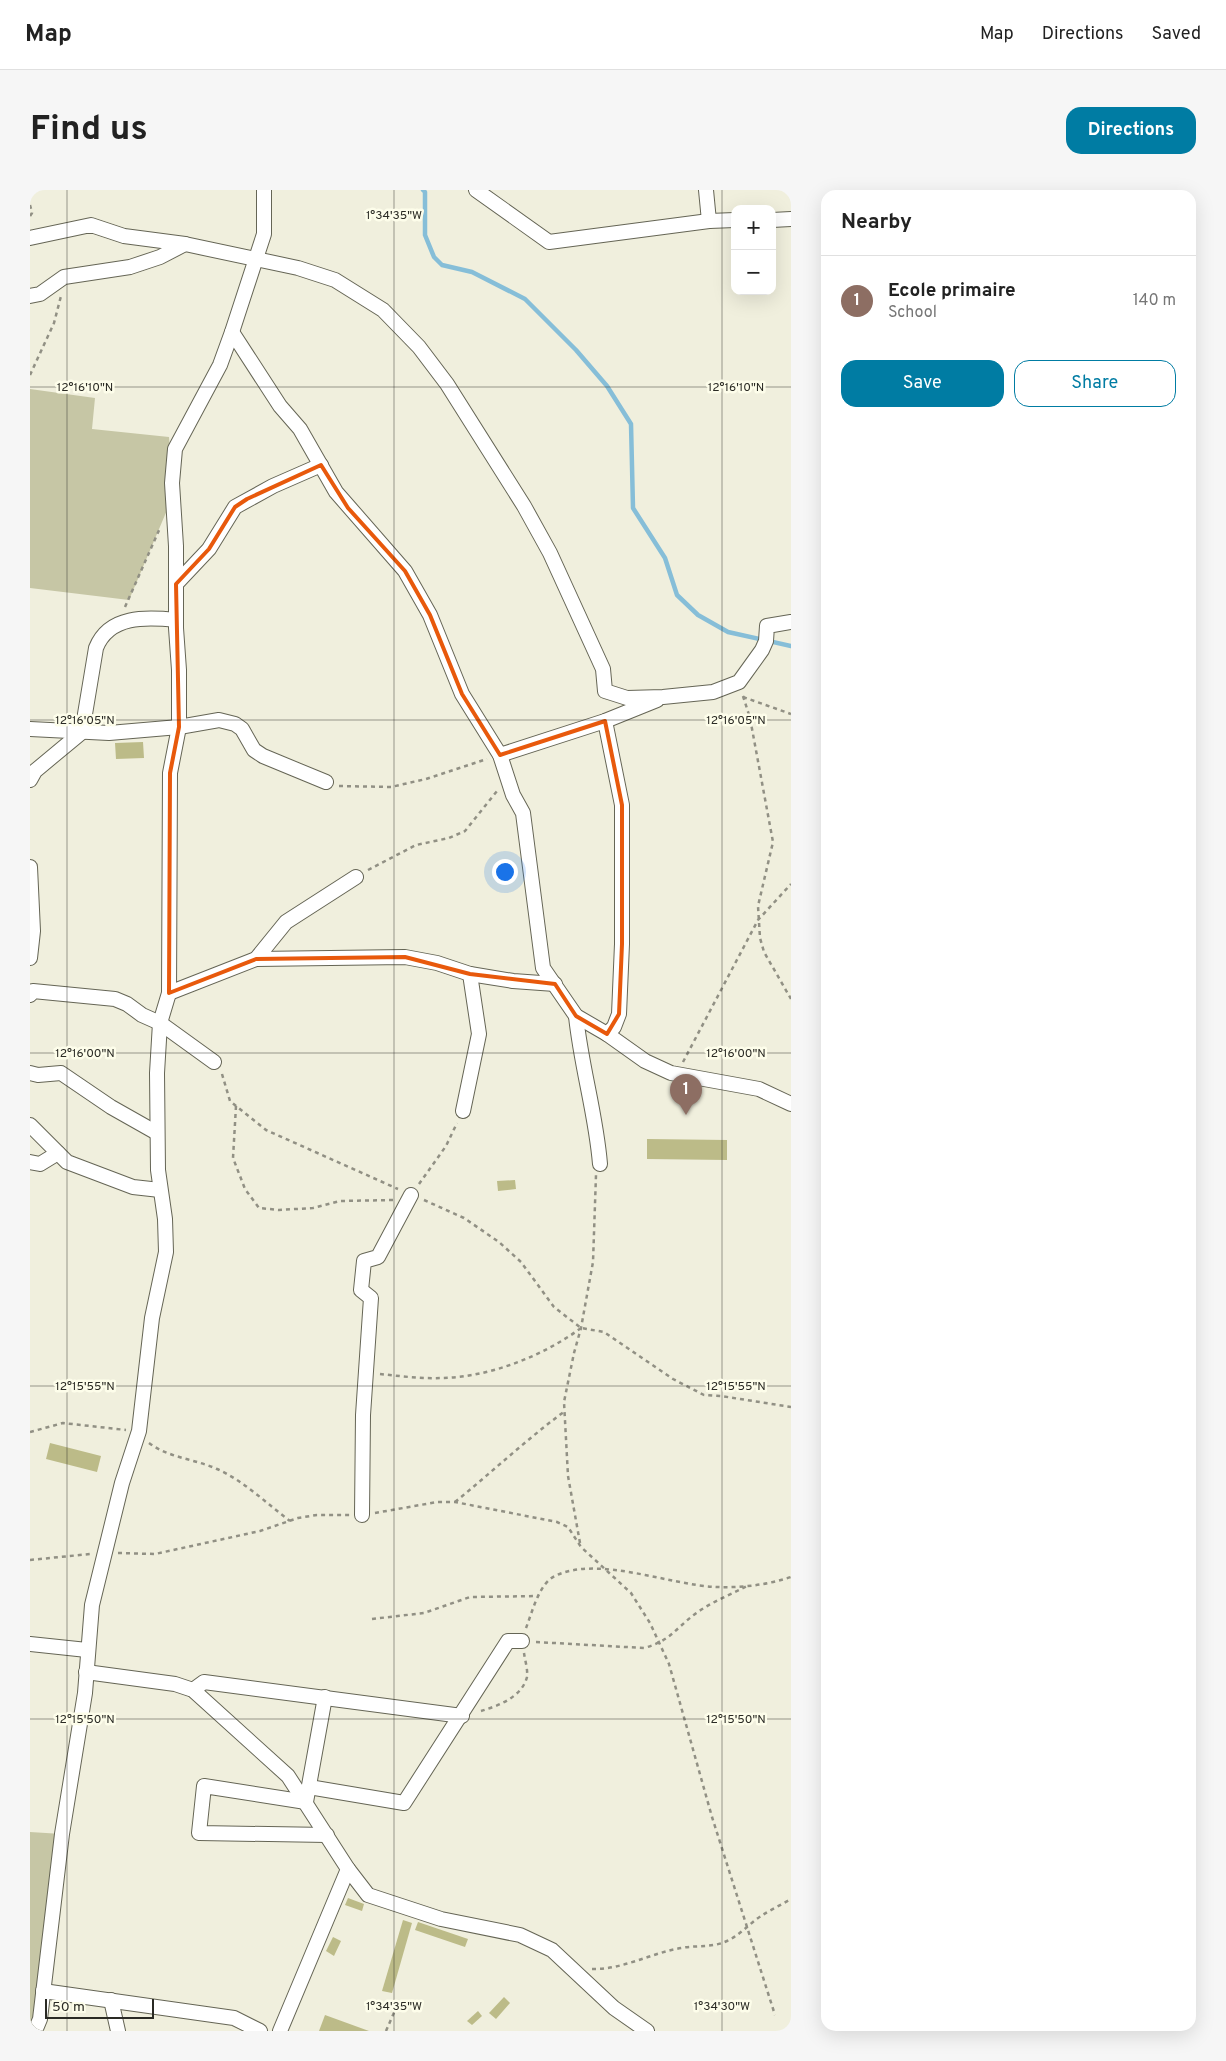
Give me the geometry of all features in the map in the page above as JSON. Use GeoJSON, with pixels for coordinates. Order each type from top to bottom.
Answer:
{"type":"FeatureCollection","features":[{"type":"Feature","properties":{"kind":"street"},"geometry":{"type":"LineString","coordinates":[[35,2031],[40,2019],[62,1834],[85,1693],[92,1605],[122,1483],[139,1431],[152,1318],[166,1252],[157,1133],[160,1023],[169,993],[170,773],[179,727],[179,670],[172,483],[175,449],[220,365],[232,332],[264,234],[264,190]]}},
{"type":"Feature","properties":{"kind":"street"},"geometry":{"type":"LineString","coordinates":[[706,190],[710,221]]}},
{"type":"Feature","properties":{"kind":"street"},"geometry":{"type":"LineString","coordinates":[[481,192],[549,242],[710,221],[731,220]]}},
{"type":"Feature","properties":{"kind":"street"},"geometry":{"type":"LineString","coordinates":[[776,220],[791,219]]}},
{"type":"Feature","properties":{"kind":"street"},"geometry":{"type":"LineString","coordinates":[[30,238],[91,225],[124,236],[185,244],[255,261],[298,268],[335,280],[383,310],[420,347],[447,384],[524,506],[550,553],[603,669],[605,691],[627,698],[663,697],[713,692],[739,682],[762,650],[766,641],[768,626],[791,622]]}},
{"type":"Feature","properties":{"kind":"street"},"geometry":{"type":"LineString","coordinates":[[30,296],[40,294],[64,277],[130,267],[185,244]]}},
{"type":"Feature","properties":{"kind":"street"},"geometry":{"type":"LineString","coordinates":[[232,332],[280,406],[300,429],[344,503],[405,571],[430,615],[462,694],[500,755],[513,796],[523,813],[542,968],[576,1016],[582,1066],[594,1113],[600,1164]]}},
{"type":"Feature","properties":{"kind":"street"},"geometry":{"type":"LineString","coordinates":[[176,584],[209,549],[235,507],[272,486],[321,465]]}},
{"type":"Feature","properties":{"kind":"street"},"geometry":{"type":"LineString","coordinates":[[30,780],[35,771],[82,732],[96,648],[101,635],[115,624],[144,618],[176,620]]}},
{"type":"Feature","properties":{"kind":"street"},"geometry":{"type":"LineString","coordinates":[[500,755],[604,721],[663,697]]}},
{"type":"Feature","properties":{"kind":"street"},"geometry":{"type":"LineString","coordinates":[[30,729],[109,733],[179,727],[219,720],[235,724],[242,729],[254,750],[326,782]]}},
{"type":"Feature","properties":{"kind":"street"},"geometry":{"type":"LineString","coordinates":[[604,721],[622,805],[622,944],[619,1014],[614,1026],[607,1034]]}},
{"type":"Feature","properties":{"kind":"street"},"geometry":{"type":"LineString","coordinates":[[30,867],[33,922],[30,958]]}},
{"type":"Feature","properties":{"kind":"street"},"geometry":{"type":"LineString","coordinates":[[256,959],[286,922],[356,877]]}},
{"type":"Feature","properties":{"kind":"street"},"geometry":{"type":"LineString","coordinates":[[169,993],[256,959],[405,956],[437,963],[470,974],[513,981],[555,984]]}},
{"type":"Feature","properties":{"kind":"street"},"geometry":{"type":"LineString","coordinates":[[463,1111],[479,1034],[470,974]]}},
{"type":"Feature","properties":{"kind":"street"},"geometry":{"type":"LineString","coordinates":[[31,992],[115,999],[160,1023],[214,1062]]}},
{"type":"Feature","properties":{"kind":"street"},"geometry":{"type":"LineString","coordinates":[[576,1016],[607,1034],[645,1061],[671,1073],[759,1089],[791,1104]]}},
{"type":"Feature","properties":{"kind":"street"},"geometry":{"type":"LineString","coordinates":[[30,1073],[38,1075],[61,1073],[111,1107],[157,1133]]}},
{"type":"Feature","properties":{"kind":"street"},"geometry":{"type":"LineString","coordinates":[[30,1125],[67,1162],[123,1184],[143,1190],[160,1190]]}},
{"type":"Feature","properties":{"kind":"street"},"geometry":{"type":"LineString","coordinates":[[30,1162],[40,1164],[58,1153]]}},
{"type":"Feature","properties":{"kind":"street"},"geometry":{"type":"LineString","coordinates":[[362,1515],[366,1374],[371,1298],[361,1290],[364,1261],[378,1257],[411,1195]]}},
{"type":"Feature","properties":{"kind":"street"},"geometry":{"type":"LineString","coordinates":[[309,1787],[404,1803],[462,1716],[508,1641],[522,1641]]}},
{"type":"Feature","properties":{"kind":"street"},"geometry":{"type":"LineString","coordinates":[[30,1644],[87,1650]]}},
{"type":"Feature","properties":{"kind":"street"},"geometry":{"type":"LineString","coordinates":[[86,1672],[175,1684],[193,1690],[288,1776],[348,1869],[368,1895],[441,1919],[520,1935],[552,1950],[614,2008],[647,2031]]}},
{"type":"Feature","properties":{"kind":"street"},"geometry":{"type":"LineString","coordinates":[[193,1690],[204,1682],[462,1716]]}},
{"type":"Feature","properties":{"kind":"street"},"geometry":{"type":"LineString","coordinates":[[306,1802],[325,1697]]}},
{"type":"Feature","properties":{"kind":"street"},"geometry":{"type":"LineString","coordinates":[[306,1802],[204,1786],[200,1833],[327,1835]]}},
{"type":"Feature","properties":{"kind":"street"},"geometry":{"type":"LineString","coordinates":[[280,2031],[348,1869]]}},
{"type":"Feature","properties":{"kind":"street"},"geometry":{"type":"LineString","coordinates":[[43,1991],[234,2018],[260,2031]]}},
{"type":"Feature","properties":{"kind":"street"},"geometry":{"type":"LineString","coordinates":[[111,2000],[118,2031]]}},
{"type":"Feature","properties":{"kind":"path"},"geometry":{"type":"LineString","coordinates":[[30,205],[32,213],[30,216]]}},
{"type":"Feature","properties":{"kind":"path"},"geometry":{"type":"LineString","coordinates":[[30,375],[54,323],[64,277]]}},
{"type":"Feature","properties":{"kind":"path"},"geometry":{"type":"LineString","coordinates":[[115,624],[129,600],[163,521]]}},
{"type":"Feature","properties":{"kind":"path"},"geometry":{"type":"LineString","coordinates":[[736,695],[791,714]]}},
{"type":"Feature","properties":{"kind":"path"},"geometry":{"type":"LineString","coordinates":[[743,696],[750,718],[773,842],[758,906],[758,920],[764,952],[791,999]]}},
{"type":"Feature","properties":{"kind":"path"},"geometry":{"type":"LineString","coordinates":[[326,782],[334,786],[391,787],[426,779],[500,755]]}},
{"type":"Feature","properties":{"kind":"path"},"geometry":{"type":"LineString","coordinates":[[356,877],[378,863],[416,845],[449,838],[465,831],[507,777]]}},
{"type":"Feature","properties":{"kind":"path"},"geometry":{"type":"LineString","coordinates":[[671,1073],[680,1067],[687,1055],[758,920],[791,884]]}},
{"type":"Feature","properties":{"kind":"path"},"geometry":{"type":"LineString","coordinates":[[214,1062],[220,1067],[230,1101],[266,1130],[464,1218],[499,1242],[521,1262],[554,1307],[581,1328],[604,1332],[673,1379],[704,1395],[791,1407]]}},
{"type":"Feature","properties":{"kind":"path"},"geometry":{"type":"LineString","coordinates":[[236,1106],[233,1158],[245,1189],[259,1208],[279,1210],[313,1208],[340,1201],[395,1200],[411,1195],[446,1146],[463,1111]]}},
{"type":"Feature","properties":{"kind":"path"},"geometry":{"type":"LineString","coordinates":[[581,1547],[568,1476],[565,1411],[574,1353],[581,1328],[593,1262],[595,1180],[600,1164]]}},
{"type":"Feature","properties":{"kind":"path"},"geometry":{"type":"LineString","coordinates":[[366,1374],[441,1378],[475,1375],[528,1357],[564,1341],[581,1328]]}},
{"type":"Feature","properties":{"kind":"path"},"geometry":{"type":"LineString","coordinates":[[455,1502],[535,1433],[565,1411]]}},
{"type":"Feature","properties":{"kind":"path"},"geometry":{"type":"LineString","coordinates":[[30,1432],[63,1423],[139,1431],[150,1444],[172,1455],[215,1468],[239,1480],[290,1521]]}},
{"type":"Feature","properties":{"kind":"path"},"geometry":{"type":"LineString","coordinates":[[30,1560],[106,1552],[155,1554],[260,1531],[290,1521],[317,1515],[362,1515],[437,1502],[455,1502],[557,1522],[573,1532],[581,1547],[631,1593],[650,1623],[669,1664],[712,1818],[775,2015]]}},
{"type":"Feature","properties":{"kind":"path"},"geometry":{"type":"LineString","coordinates":[[462,1716],[492,1708],[516,1696],[527,1677],[522,1641],[544,1586],[554,1576],[586,1567],[716,1587],[769,1585],[791,1577]]}},
{"type":"Feature","properties":{"kind":"path"},"geometry":{"type":"LineString","coordinates":[[522,1641],[644,1648],[660,1644],[708,1606],[748,1586]]}},
{"type":"Feature","properties":{"kind":"path"},"geometry":{"type":"LineString","coordinates":[[372,1619],[424,1613],[470,1597],[540,1596]]}},
{"type":"Feature","properties":{"kind":"path"},"geometry":{"type":"LineString","coordinates":[[568,1965],[593,1969],[610,1968],[659,1953],[683,1948],[712,1946],[726,1941],[760,1917],[791,1899]]}},
{"type":"Feature","properties":{"kind":"path"},"geometry":{"type":"LineString","coordinates":[[386,2031],[396,2008]]}},
{"type":"Feature","properties":{"kind":"highlighted area"},"geometry":{"type":"Polygon","coordinates":[[[321,465],[348,508],[405,571],[430,615],[462,694],[500,755],[605,721],[622,805],[622,944],[619,1014],[607,1034],[576,1016],[555,984],[470,974],[405,957],[256,959],[169,993],[170,773],[179,727],[176,584],[209,549],[235,507],[247,499],[321,465]]]}},
{"type":"Feature","properties":{"kind":"green space"},"geometry":{"type":"Polygon","coordinates":[[[30,389],[95,398],[92,429],[169,437],[173,496],[129,600],[30,588],[30,389]]]}},
{"type":"Feature","properties":{"kind":"green space"},"geometry":{"type":"Polygon","coordinates":[[[30,1832],[62,1834],[40,2019],[30,2031],[30,1832]]]}},
{"type":"Feature","properties":{"kind":"building"},"geometry":{"type":"Polygon","coordinates":[[[143,742],[144,758],[116,759],[115,743],[143,742]]]}},
{"type":"Feature","properties":{"kind":"building"},"geometry":{"type":"Polygon","coordinates":[[[647,1139],[727,1140],[727,1160],[647,1159],[647,1139]]]}},
{"type":"Feature","properties":{"kind":"building"},"geometry":{"type":"Polygon","coordinates":[[[515,1180],[516,1189],[498,1191],[497,1181],[515,1180]]]}},
{"type":"Feature","properties":{"kind":"building"},"geometry":{"type":"Polygon","coordinates":[[[50,1443],[101,1456],[97,1472],[46,1459],[50,1443]]]}},
{"type":"Feature","properties":{"kind":"building"},"geometry":{"type":"Polygon","coordinates":[[[348,1898],[364,1904],[362,1911],[345,1905],[348,1898]]]}},
{"type":"Feature","properties":{"kind":"building"},"geometry":{"type":"Polygon","coordinates":[[[403,1920],[412,1923],[392,1993],[382,1991],[403,1920]]]}},
{"type":"Feature","properties":{"kind":"building"},"geometry":{"type":"Polygon","coordinates":[[[418,1922],[468,1939],[465,1947],[415,1930],[418,1922]]]}},
{"type":"Feature","properties":{"kind":"building"},"geometry":{"type":"Polygon","coordinates":[[[333,1937],[341,1941],[334,1956],[326,1951],[333,1937]]]}},
{"type":"Feature","properties":{"kind":"building"},"geometry":{"type":"Polygon","coordinates":[[[504,1997],[510,2003],[496,2019],[489,2013],[504,1997]]]}},
{"type":"Feature","properties":{"kind":"building"},"geometry":{"type":"Polygon","coordinates":[[[478,2011],[482,2016],[472,2025],[467,2021],[478,2011]]]}},
{"type":"Feature","properties":{"kind":"building"},"geometry":{"type":"Polygon","coordinates":[[[325,2015],[369,2031],[319,2031],[325,2015]]]}},
{"type":"Feature","properties":{"kind":"waterway"},"geometry":{"type":"LineString","coordinates":[[423,190],[425,192],[425,235],[434,257],[442,265],[472,272],[525,299],[576,350],[607,386],[631,424],[633,508],[665,558],[677,595],[698,615],[728,632],[791,646]]}},
{"type":"Feature","properties":{"kind":"place","name":"Ecole primaire"},"geometry":{"type":"Point","coordinates":[686,1115]}}]}
